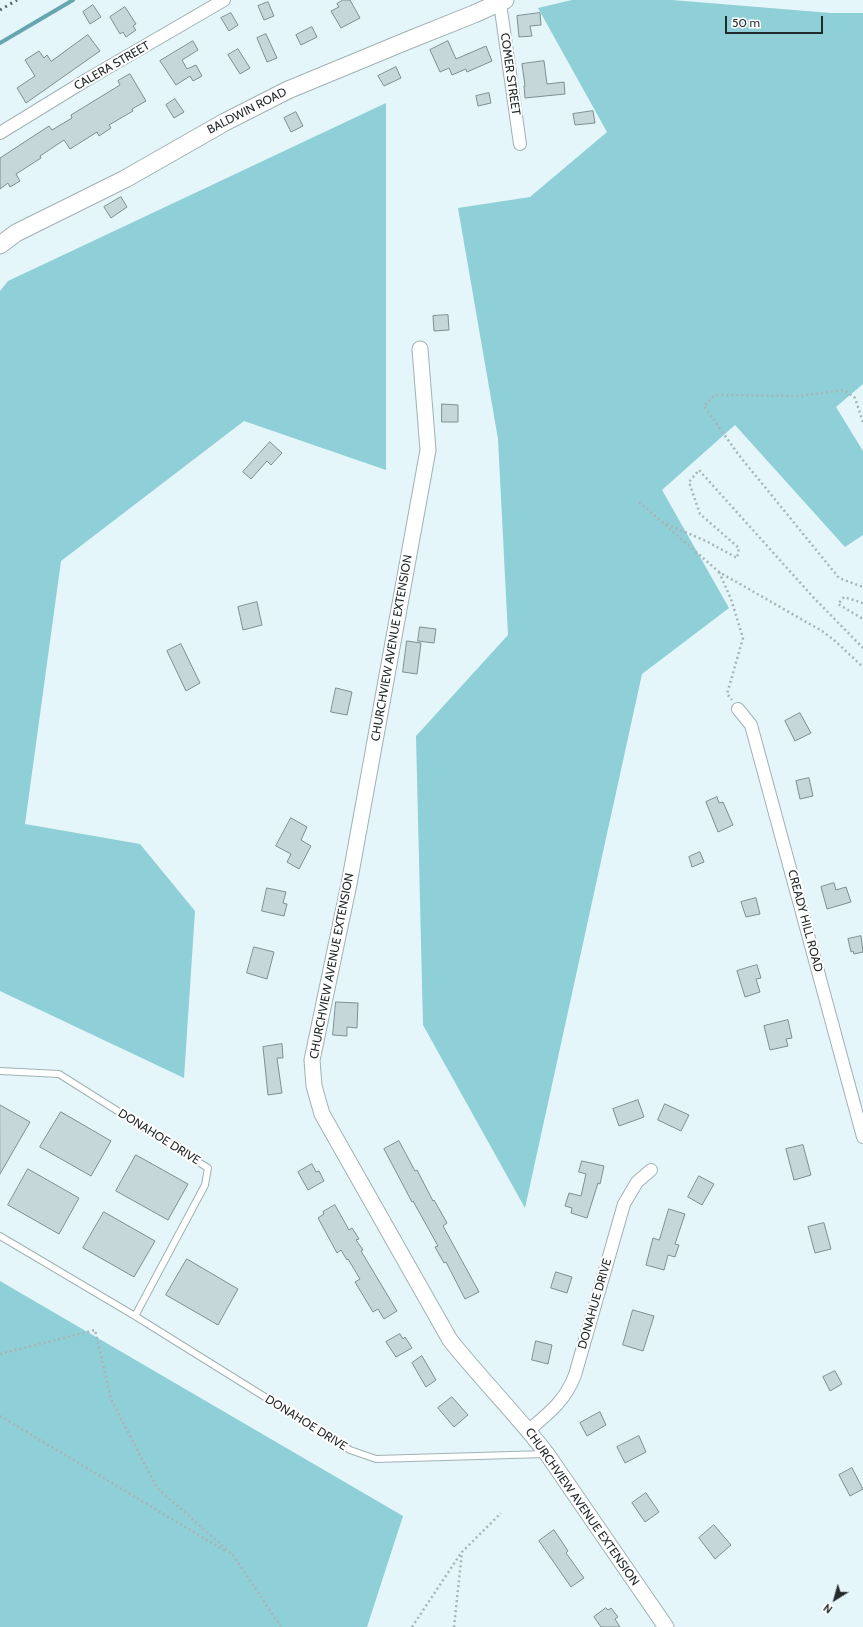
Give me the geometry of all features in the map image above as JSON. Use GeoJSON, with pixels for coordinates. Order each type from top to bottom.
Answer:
{"type":"FeatureCollection","features":[{"type":"Feature","properties":{"kind":"main road","name":"BALDWIN ROAD"},"geometry":{"type":"LineString","coordinates":[[0,245],[16,233],[125,179],[224,122],[288,90],[502,1]]}},
{"type":"Feature","properties":{"kind":"street","name":"CALERA STREET"},"geometry":{"type":"LineString","coordinates":[[0,133],[88,79],[224,0]]}},
{"type":"Feature","properties":{"kind":"street","name":"COMER STREET"},"geometry":{"type":"LineString","coordinates":[[502,1],[520,144]]}},
{"type":"Feature","properties":{"kind":"street","name":"CHURCHVIEW AVENUE EXTENSION"},"geometry":{"type":"LineString","coordinates":[[420,349],[428,450],[349,884],[312,1060],[314,1086],[322,1114],[450,1340],[468,1363],[529,1430],[666,1627]]}},
{"type":"Feature","properties":{"kind":"street","name":"CREADY HILL ROAD"},"geometry":{"type":"LineString","coordinates":[[738,709],[751,725],[863,1136]]}},
{"type":"Feature","properties":{"kind":"street","name":"DONAHUE DRIVE"},"geometry":{"type":"LineString","coordinates":[[529,1430],[557,1406],[570,1390],[624,1204],[637,1182],[651,1170]]}},
{"type":"Feature","properties":{"kind":"lane","name":"DONAHOE DRIVE"},"geometry":{"type":"LineString","coordinates":[[0,1071],[59,1074],[208,1168],[205,1185],[135,1316]]}},
{"type":"Feature","properties":{"kind":"lane","name":"DONAHOE DRIVE"},"geometry":{"type":"LineString","coordinates":[[0,1236],[135,1316],[350,1450],[376,1459],[547,1454]]}},
{"type":"Feature","properties":{"kind":"path"},"geometry":{"type":"LineString","coordinates":[[863,422],[854,398],[844,390],[799,396],[715,395],[704,406],[738,454],[839,578],[863,587]]}},
{"type":"Feature","properties":{"kind":"path"},"geometry":{"type":"LineString","coordinates":[[662,522],[708,542],[737,558],[739,548],[700,514],[689,482],[699,470],[813,597],[863,648]]}},
{"type":"Feature","properties":{"kind":"path"},"geometry":{"type":"LineString","coordinates":[[639,502],[720,572],[822,631],[863,667]]}},
{"type":"Feature","properties":{"kind":"path"},"geometry":{"type":"LineString","coordinates":[[720,572],[731,599],[743,638],[727,694],[738,709]]}},
{"type":"Feature","properties":{"kind":"path"},"geometry":{"type":"LineString","coordinates":[[863,603],[844,597],[838,604],[863,619]]}},
{"type":"Feature","properties":{"kind":"path"},"geometry":{"type":"LineString","coordinates":[[0,1354],[95,1330],[111,1399],[157,1488],[233,1555],[281,1627]]}},
{"type":"Feature","properties":{"kind":"path"},"geometry":{"type":"LineString","coordinates":[[0,1416],[233,1555]]}},
{"type":"Feature","properties":{"kind":"path"},"geometry":{"type":"LineString","coordinates":[[412,1627],[462,1552],[501,1513]]}},
{"type":"Feature","properties":{"kind":"path"},"geometry":{"type":"LineString","coordinates":[[454,1627],[462,1552]]}},
{"type":"Feature","properties":{"kind":"shaded area"},"geometry":{"type":"Polygon","coordinates":[[[572,0],[672,0],[831,13],[863,13],[863,384],[836,407],[863,451],[863,535],[845,547],[735,425],[662,490],[729,608],[642,674],[525,1208],[423,1025],[416,736],[508,635],[498,439],[458,208],[530,197],[607,132],[538,8],[572,0]]]}},
{"type":"Feature","properties":{"kind":"shaded area"},"geometry":{"type":"Polygon","coordinates":[[[386,103],[386,470],[244,421],[61,561],[25,824],[140,844],[195,911],[184,1078],[0,991],[0,291],[8,281],[386,103]]]}},
{"type":"Feature","properties":{"kind":"shaded area"},"geometry":{"type":"Polygon","coordinates":[[[0,1281],[403,1516],[367,1627],[0,1627],[0,1281]]]}},
{"type":"Feature","properties":{"kind":"building"},"geometry":{"type":"Polygon","coordinates":[[[343,0],[350,0],[360,18],[341,28],[331,11],[339,7],[337,4],[343,0]]]}},
{"type":"Feature","properties":{"kind":"building"},"geometry":{"type":"Polygon","coordinates":[[[268,2],[274,16],[264,20],[258,6],[268,2]]]}},
{"type":"Feature","properties":{"kind":"building"},"geometry":{"type":"Polygon","coordinates":[[[93,5],[101,17],[90,24],[83,12],[93,5]]]}},
{"type":"Feature","properties":{"kind":"building"},"geometry":{"type":"Polygon","coordinates":[[[125,7],[136,24],[133,26],[136,30],[126,37],[123,32],[120,34],[110,17],[125,7]]]}},
{"type":"Feature","properties":{"kind":"building"},"geometry":{"type":"Polygon","coordinates":[[[231,13],[238,25],[229,31],[221,18],[231,13]]]}},
{"type":"Feature","properties":{"kind":"building"},"geometry":{"type":"Polygon","coordinates":[[[540,13],[541,25],[530,26],[532,36],[519,37],[517,16],[540,13]]]}},
{"type":"Feature","properties":{"kind":"building"},"geometry":{"type":"Polygon","coordinates":[[[312,27],[317,37],[301,45],[296,35],[312,27]]]}},
{"type":"Feature","properties":{"kind":"building"},"geometry":{"type":"Polygon","coordinates":[[[266,34],[277,58],[267,62],[257,38],[266,34]]]}},
{"type":"Feature","properties":{"kind":"building"},"geometry":{"type":"Polygon","coordinates":[[[88,35],[100,51],[26,103],[17,88],[35,76],[25,60],[39,51],[44,58],[47,55],[51,61],[88,35]]]}},
{"type":"Feature","properties":{"kind":"building"},"geometry":{"type":"Polygon","coordinates":[[[193,41],[198,50],[182,60],[187,69],[196,65],[202,76],[193,81],[190,76],[176,85],[160,61],[193,41]]]}},
{"type":"Feature","properties":{"kind":"building"},"geometry":{"type":"Polygon","coordinates":[[[448,41],[456,59],[486,46],[492,61],[467,72],[466,69],[452,75],[449,68],[440,72],[430,50],[448,41]]]}},
{"type":"Feature","properties":{"kind":"building"},"geometry":{"type":"Polygon","coordinates":[[[238,49],[250,68],[240,74],[228,55],[238,49]]]}},
{"type":"Feature","properties":{"kind":"building"},"geometry":{"type":"Polygon","coordinates":[[[544,61],[547,84],[564,82],[565,94],[525,98],[522,64],[544,61]]]}},
{"type":"Feature","properties":{"kind":"building"},"geometry":{"type":"Polygon","coordinates":[[[396,67],[401,78],[384,86],[378,76],[396,67]]]}},
{"type":"Feature","properties":{"kind":"building"},"geometry":{"type":"Polygon","coordinates":[[[130,74],[146,101],[132,109],[133,111],[109,125],[111,128],[99,136],[97,132],[70,149],[64,140],[40,156],[41,158],[16,174],[20,181],[10,187],[8,183],[0,189],[0,158],[49,126],[52,130],[72,118],[71,115],[120,85],[118,81],[130,74]]]}},
{"type":"Feature","properties":{"kind":"building"},"geometry":{"type":"Polygon","coordinates":[[[489,93],[491,103],[478,106],[476,96],[489,93]]]}},
{"type":"Feature","properties":{"kind":"building"},"geometry":{"type":"Polygon","coordinates":[[[175,99],[184,112],[174,118],[166,105],[175,99]]]}},
{"type":"Feature","properties":{"kind":"building"},"geometry":{"type":"Polygon","coordinates":[[[593,111],[595,123],[575,125],[573,114],[593,111]]]}},
{"type":"Feature","properties":{"kind":"building"},"geometry":{"type":"Polygon","coordinates":[[[296,112],[303,126],[291,132],[284,118],[296,112]]]}},
{"type":"Feature","properties":{"kind":"building"},"geometry":{"type":"Polygon","coordinates":[[[121,197],[127,207],[111,218],[104,207],[121,197]]]}},
{"type":"Feature","properties":{"kind":"building"},"geometry":{"type":"Polygon","coordinates":[[[448,315],[449,330],[434,331],[433,316],[448,315]]]}},
{"type":"Feature","properties":{"kind":"building"},"geometry":{"type":"Polygon","coordinates":[[[442,404],[458,405],[458,422],[442,422],[442,404]]]}},
{"type":"Feature","properties":{"kind":"building"},"geometry":{"type":"Polygon","coordinates":[[[270,442],[282,453],[271,465],[267,461],[251,479],[243,472],[270,442]]]}},
{"type":"Feature","properties":{"kind":"building"},"geometry":{"type":"Polygon","coordinates":[[[257,602],[262,625],[243,630],[238,607],[257,602]]]}},
{"type":"Feature","properties":{"kind":"building"},"geometry":{"type":"Polygon","coordinates":[[[420,627],[436,629],[434,643],[418,641],[420,627]]]}},
{"type":"Feature","properties":{"kind":"building"},"geometry":{"type":"Polygon","coordinates":[[[407,641],[421,643],[417,674],[403,672],[407,641]]]}},
{"type":"Feature","properties":{"kind":"building"},"geometry":{"type":"Polygon","coordinates":[[[181,644],[200,683],[186,691],[167,651],[181,644]]]}},
{"type":"Feature","properties":{"kind":"building"},"geometry":{"type":"Polygon","coordinates":[[[336,688],[352,692],[347,715],[331,712],[336,688]]]}},
{"type":"Feature","properties":{"kind":"building"},"geometry":{"type":"Polygon","coordinates":[[[800,713],[811,733],[795,741],[785,721],[800,713]]]}},
{"type":"Feature","properties":{"kind":"building"},"geometry":{"type":"Polygon","coordinates":[[[809,778],[813,796],[800,799],[796,781],[809,778]]]}},
{"type":"Feature","properties":{"kind":"building"},"geometry":{"type":"Polygon","coordinates":[[[717,797],[719,803],[723,802],[733,825],[718,832],[706,802],[717,797]]]}},
{"type":"Feature","properties":{"kind":"building"},"geometry":{"type":"Polygon","coordinates":[[[291,818],[307,827],[301,840],[311,846],[299,869],[287,862],[291,854],[276,846],[291,818]]]}},
{"type":"Feature","properties":{"kind":"building"},"geometry":{"type":"Polygon","coordinates":[[[700,852],[704,862],[692,867],[689,857],[700,852]]]}},
{"type":"Feature","properties":{"kind":"building"},"geometry":{"type":"Polygon","coordinates":[[[834,883],[836,890],[846,887],[851,902],[827,909],[821,887],[834,883]]]}},
{"type":"Feature","properties":{"kind":"building"},"geometry":{"type":"Polygon","coordinates":[[[267,888],[286,892],[283,903],[287,904],[284,916],[262,911],[267,888]]]}},
{"type":"Feature","properties":{"kind":"building"},"geometry":{"type":"Polygon","coordinates":[[[756,898],[760,914],[746,917],[741,902],[756,898]]]}},
{"type":"Feature","properties":{"kind":"building"},"geometry":{"type":"Polygon","coordinates":[[[861,936],[863,952],[854,954],[853,951],[851,952],[848,939],[861,936]]]}},
{"type":"Feature","properties":{"kind":"building"},"geometry":{"type":"Polygon","coordinates":[[[254,947],[274,952],[267,979],[247,973],[254,947]]]}},
{"type":"Feature","properties":{"kind":"building"},"geometry":{"type":"Polygon","coordinates":[[[757,965],[761,978],[756,979],[760,992],[745,997],[737,971],[757,965]]]}},
{"type":"Feature","properties":{"kind":"building"},"geometry":{"type":"Polygon","coordinates":[[[336,1002],[358,1003],[357,1028],[347,1027],[347,1036],[333,1035],[336,1002]]]}},
{"type":"Feature","properties":{"kind":"building"},"geometry":{"type":"Polygon","coordinates":[[[788,1020],[792,1038],[786,1039],[788,1046],[770,1050],[764,1026],[788,1020]]]}},
{"type":"Feature","properties":{"kind":"building"},"geometry":{"type":"Polygon","coordinates":[[[282,1044],[283,1058],[277,1058],[282,1093],[268,1095],[263,1047],[282,1044]]]}},
{"type":"Feature","properties":{"kind":"building"},"geometry":{"type":"Polygon","coordinates":[[[638,1100],[644,1117],[619,1126],[613,1109],[638,1100]]]}},
{"type":"Feature","properties":{"kind":"building"},"geometry":{"type":"Polygon","coordinates":[[[665,1104],[689,1115],[681,1131],[658,1120],[665,1104]]]}},
{"type":"Feature","properties":{"kind":"building"},"geometry":{"type":"Polygon","coordinates":[[[0,1105],[30,1122],[0,1174],[0,1105]]]}},
{"type":"Feature","properties":{"kind":"building"},"geometry":{"type":"Polygon","coordinates":[[[61,1112],[111,1141],[91,1176],[40,1147],[61,1112]]]}},
{"type":"Feature","properties":{"kind":"building"},"geometry":{"type":"Polygon","coordinates":[[[399,1141],[415,1171],[417,1170],[433,1201],[434,1200],[447,1223],[443,1226],[479,1292],[465,1299],[446,1262],[444,1263],[435,1247],[438,1246],[413,1201],[412,1202],[384,1149],[399,1141]]]}},
{"type":"Feature","properties":{"kind":"building"},"geometry":{"type":"Polygon","coordinates":[[[803,1145],[811,1175],[794,1180],[786,1149],[803,1145]]]}},
{"type":"Feature","properties":{"kind":"building"},"geometry":{"type":"Polygon","coordinates":[[[136,1155],[188,1184],[168,1220],[116,1191],[136,1155]]]}},
{"type":"Feature","properties":{"kind":"building"},"geometry":{"type":"Polygon","coordinates":[[[582,1161],[604,1166],[600,1184],[598,1183],[587,1218],[571,1213],[572,1208],[565,1206],[569,1193],[581,1196],[586,1174],[579,1172],[582,1161]]]}},
{"type":"Feature","properties":{"kind":"building"},"geometry":{"type":"Polygon","coordinates":[[[312,1164],[316,1172],[319,1171],[324,1181],[308,1190],[298,1172],[312,1164]]]}},
{"type":"Feature","properties":{"kind":"building"},"geometry":{"type":"Polygon","coordinates":[[[28,1169],[79,1198],[59,1234],[8,1205],[28,1169]]]}},
{"type":"Feature","properties":{"kind":"building"},"geometry":{"type":"Polygon","coordinates":[[[699,1176],[714,1184],[702,1205],[688,1197],[699,1176]]]}},
{"type":"Feature","properties":{"kind":"building"},"geometry":{"type":"Polygon","coordinates":[[[335,1205],[349,1230],[352,1228],[359,1239],[356,1240],[363,1250],[361,1251],[397,1311],[384,1319],[378,1309],[373,1312],[355,1282],[360,1279],[341,1250],[337,1253],[318,1218],[324,1214],[323,1212],[335,1205]]]}},
{"type":"Feature","properties":{"kind":"building"},"geometry":{"type":"Polygon","coordinates":[[[669,1209],[685,1214],[675,1244],[679,1245],[675,1257],[668,1255],[664,1270],[646,1265],[653,1238],[659,1240],[669,1209]]]}},
{"type":"Feature","properties":{"kind":"building"},"geometry":{"type":"Polygon","coordinates":[[[104,1212],[155,1241],[134,1277],[83,1248],[104,1212]]]}},
{"type":"Feature","properties":{"kind":"building"},"geometry":{"type":"Polygon","coordinates":[[[824,1223],[831,1249],[815,1253],[808,1227],[824,1223]]]}},
{"type":"Feature","properties":{"kind":"building"},"geometry":{"type":"Polygon","coordinates":[[[187,1259],[238,1289],[218,1325],[166,1295],[187,1259]]]}},
{"type":"Feature","properties":{"kind":"building"},"geometry":{"type":"Polygon","coordinates":[[[556,1272],[572,1277],[567,1293],[551,1288],[556,1272]]]}},
{"type":"Feature","properties":{"kind":"building"},"geometry":{"type":"Polygon","coordinates":[[[633,1310],[654,1316],[643,1351],[623,1345],[633,1310]]]}},
{"type":"Feature","properties":{"kind":"building"},"geometry":{"type":"Polygon","coordinates":[[[400,1334],[403,1339],[405,1337],[412,1348],[396,1357],[386,1342],[400,1334]]]}},
{"type":"Feature","properties":{"kind":"building"},"geometry":{"type":"Polygon","coordinates":[[[536,1341],[552,1345],[548,1364],[532,1360],[536,1341]]]}},
{"type":"Feature","properties":{"kind":"building"},"geometry":{"type":"Polygon","coordinates":[[[422,1356],[436,1380],[426,1387],[412,1363],[422,1356]]]}},
{"type":"Feature","properties":{"kind":"building"},"geometry":{"type":"Polygon","coordinates":[[[835,1371],[842,1384],[830,1391],[823,1377],[835,1371]]]}},
{"type":"Feature","properties":{"kind":"building"},"geometry":{"type":"Polygon","coordinates":[[[452,1397],[468,1415],[454,1427],[438,1408],[452,1397]]]}},
{"type":"Feature","properties":{"kind":"building"},"geometry":{"type":"Polygon","coordinates":[[[600,1412],[606,1425],[587,1436],[580,1423],[600,1412]]]}},
{"type":"Feature","properties":{"kind":"building"},"geometry":{"type":"Polygon","coordinates":[[[639,1436],[646,1452],[625,1463],[617,1447],[639,1436]]]}},
{"type":"Feature","properties":{"kind":"building"},"geometry":{"type":"Polygon","coordinates":[[[852,1468],[863,1489],[850,1496],[839,1475],[852,1468]]]}},
{"type":"Feature","properties":{"kind":"building"},"geometry":{"type":"Polygon","coordinates":[[[646,1493],[659,1512],[645,1522],[632,1503],[646,1493]]]}},
{"type":"Feature","properties":{"kind":"building"},"geometry":{"type":"Polygon","coordinates":[[[714,1525],[731,1545],[715,1559],[699,1538],[714,1525]]]}},
{"type":"Feature","properties":{"kind":"building"},"geometry":{"type":"Polygon","coordinates":[[[554,1530],[568,1551],[566,1553],[584,1578],[571,1587],[539,1541],[554,1530]]]}},
{"type":"Feature","properties":{"kind":"building"},"geometry":{"type":"Polygon","coordinates":[[[606,1608],[608,1610],[611,1608],[618,1617],[615,1619],[620,1627],[601,1627],[594,1617],[606,1608]]]}},
{"type":"Feature","properties":{"kind":"waterway"},"geometry":{"type":"LineString","coordinates":[[0,43],[73,0]]}},
{"type":"Feature","properties":{"kind":"railway"},"geometry":{"type":"LineString","coordinates":[[0,10],[17,0]]}}]}
